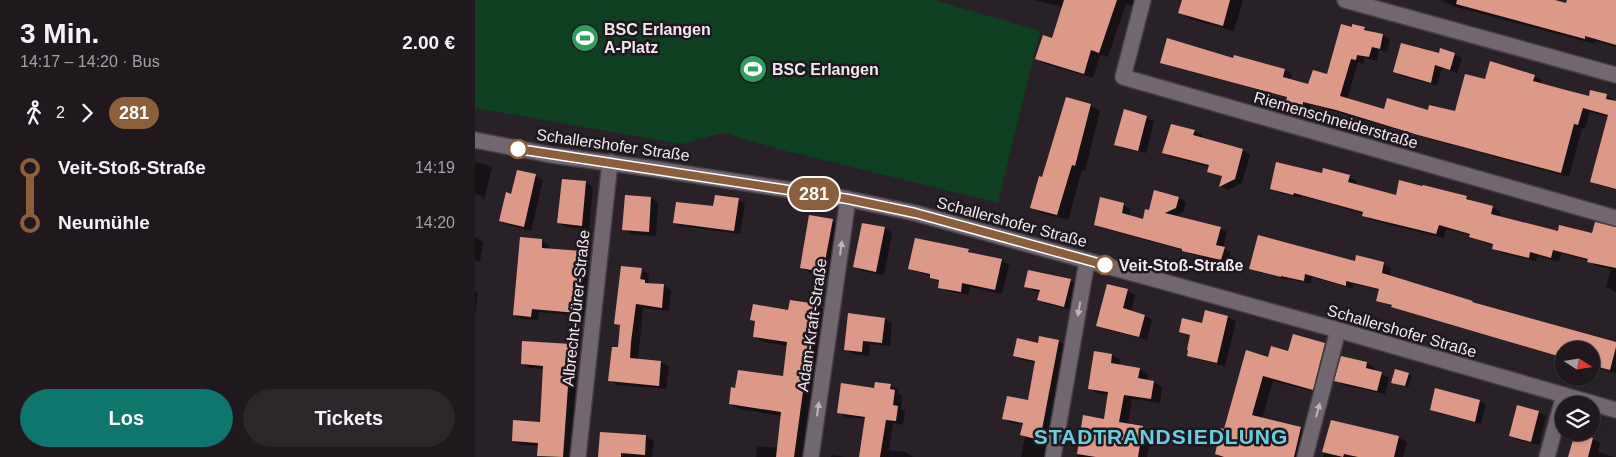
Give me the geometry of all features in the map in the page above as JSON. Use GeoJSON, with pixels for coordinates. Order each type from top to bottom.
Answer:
{"type":"FeatureCollection","features":[{"type":"Feature","properties":{"kind":"street","name":"Riemenschneiderstraße"},"geometry":{"type":"LineString","coordinates":[[1143,0],[1123,77],[1616,218]]}},
{"type":"Feature","properties":{"kind":"street"},"geometry":{"type":"LineString","coordinates":[[1345,0],[1616,75]]}},
{"type":"Feature","properties":{"kind":"street","name":"Schallershofer Straße"},"geometry":{"type":"LineString","coordinates":[[475,140],[551,155],[610,162],[848,199],[915,213],[1338,330],[1616,410]]}},
{"type":"Feature","properties":{"kind":"street","name":"Albrecht-Dürer-Straße"},"geometry":{"type":"LineString","coordinates":[[578,457],[610,162]]}},
{"type":"Feature","properties":{"kind":"street","name":"Adam-Kraft-Straße"},"geometry":{"type":"LineString","coordinates":[[811,457],[848,199]]}},
{"type":"Feature","properties":{"kind":"street"},"geometry":{"type":"LineString","coordinates":[[1053,457],[1087,261]]}},
{"type":"Feature","properties":{"kind":"street"},"geometry":{"type":"LineString","coordinates":[[1305,457],[1338,330]]}},
{"type":"Feature","properties":{"kind":"street"},"geometry":{"type":"LineString","coordinates":[[1547,457],[1564,395]]}},
{"type":"Feature","properties":{"kind":"green space","name":"BSC Erlangen"},"geometry":{"type":"Polygon","coordinates":[[[475,0],[934,0],[1040,31],[998,203],[778,149],[724,133],[682,144],[475,108],[475,0]]]}},
{"type":"Feature","properties":{"kind":"building"},"geometry":{"type":"Polygon","coordinates":[[[1064,0],[1117,0],[1099,53],[1091,50],[1084,74],[1035,59],[1043,35],[1052,38],[1064,0]]]}},
{"type":"Feature","properties":{"kind":"building"},"geometry":{"type":"Polygon","coordinates":[[[1182,0],[1230,0],[1223,26],[1178,13],[1182,0]]]}},
{"type":"Feature","properties":{"kind":"building"},"geometry":{"type":"Polygon","coordinates":[[[1457,0],[1555,0],[1566,3],[1567,0],[1616,0],[1616,45],[1585,36],[1585,39],[1456,4],[1457,0]]]}},
{"type":"Feature","properties":{"kind":"building"},"geometry":{"type":"Polygon","coordinates":[[[1341,24],[1352,27],[1352,24],[1365,27],[1364,30],[1383,34],[1380,49],[1372,47],[1369,57],[1357,55],[1356,60],[1351,59],[1340,96],[1384,109],[1387,98],[1428,110],[1429,105],[1455,111],[1465,74],[1485,79],[1490,61],[1535,75],[1533,81],[1589,96],[1590,90],[1607,94],[1606,99],[1616,101],[1616,189],[1590,182],[1608,115],[1583,108],[1578,125],[1574,124],[1561,173],[1418,135],[1336,110],[1303,102],[1303,105],[1286,101],[1287,97],[1160,63],[1167,38],[1233,58],[1234,55],[1285,69],[1283,77],[1308,84],[1313,70],[1327,74],[1341,24]]]}},
{"type":"Feature","properties":{"kind":"building"},"geometry":{"type":"Polygon","coordinates":[[[1401,43],[1439,53],[1440,48],[1455,53],[1450,70],[1435,65],[1431,83],[1393,72],[1401,43]]]}},
{"type":"Feature","properties":{"kind":"building"},"geometry":{"type":"Polygon","coordinates":[[[1066,97],[1091,104],[1075,166],[1072,165],[1057,215],[1030,208],[1039,176],[1042,177],[1066,97]]]}},
{"type":"Feature","properties":{"kind":"building"},"geometry":{"type":"Polygon","coordinates":[[[1124,109],[1147,116],[1138,151],[1114,145],[1124,109]]]}},
{"type":"Feature","properties":{"kind":"building"},"geometry":{"type":"Polygon","coordinates":[[[1171,124],[1195,130],[1193,135],[1243,149],[1235,179],[1219,187],[1222,176],[1207,172],[1209,165],[1162,153],[1171,124]]]}},
{"type":"Feature","properties":{"kind":"building"},"geometry":{"type":"Polygon","coordinates":[[[1276,162],[1322,173],[1323,168],[1350,175],[1348,182],[1396,195],[1399,180],[1423,185],[1467,196],[1466,199],[1493,206],[1491,214],[1558,231],[1559,225],[1592,233],[1595,222],[1616,227],[1616,268],[1587,262],[1588,259],[1553,250],[1551,258],[1530,252],[1529,258],[1492,249],[1493,244],[1469,237],[1470,234],[1439,225],[1436,234],[1362,216],[1363,212],[1294,193],[1293,195],[1270,189],[1276,162]]]}},
{"type":"Feature","properties":{"kind":"building"},"geometry":{"type":"Polygon","coordinates":[[[517,170],[536,174],[524,227],[499,221],[506,192],[511,194],[517,170]]]}},
{"type":"Feature","properties":{"kind":"building"},"geometry":{"type":"Polygon","coordinates":[[[562,179],[586,181],[582,226],[557,223],[562,179]]]}},
{"type":"Feature","properties":{"kind":"building"},"geometry":{"type":"Polygon","coordinates":[[[1154,190],[1179,197],[1176,208],[1165,213],[1221,227],[1216,245],[1225,247],[1221,260],[1182,251],[1182,249],[1094,225],[1100,197],[1124,203],[1122,213],[1143,219],[1145,209],[1149,210],[1154,190]]]}},
{"type":"Feature","properties":{"kind":"building"},"geometry":{"type":"Polygon","coordinates":[[[625,195],[651,197],[649,232],[622,230],[625,195]]]}},
{"type":"Feature","properties":{"kind":"building"},"geometry":{"type":"Polygon","coordinates":[[[715,195],[739,198],[734,231],[673,223],[676,202],[713,206],[715,195]]]}},
{"type":"Feature","properties":{"kind":"building"},"geometry":{"type":"Polygon","coordinates":[[[809,215],[833,219],[823,272],[800,268],[809,215]]]}},
{"type":"Feature","properties":{"kind":"building"},"geometry":{"type":"Polygon","coordinates":[[[862,223],[885,227],[876,272],[853,267],[862,223]]]}},
{"type":"Feature","properties":{"kind":"building"},"geometry":{"type":"Polygon","coordinates":[[[1258,235],[1355,261],[1356,255],[1384,262],[1382,273],[1472,302],[1616,342],[1616,347],[1610,370],[1600,367],[1600,341],[1555,341],[1555,355],[1391,307],[1392,305],[1376,301],[1379,289],[1346,281],[1346,286],[1305,274],[1304,281],[1249,269],[1258,235]]]}},
{"type":"Feature","properties":{"kind":"building"},"geometry":{"type":"Polygon","coordinates":[[[520,237],[542,239],[542,248],[582,251],[577,313],[532,309],[531,317],[513,315],[520,237]]]}},
{"type":"Feature","properties":{"kind":"building"},"geometry":{"type":"Polygon","coordinates":[[[915,238],[969,249],[968,252],[1002,259],[995,290],[962,283],[961,292],[938,288],[939,280],[930,278],[930,274],[908,269],[915,238]]]}},
{"type":"Feature","properties":{"kind":"building"},"geometry":{"type":"Polygon","coordinates":[[[621,266],[642,268],[640,279],[645,280],[645,283],[664,284],[662,308],[636,304],[630,358],[661,361],[659,386],[608,381],[612,347],[618,347],[620,325],[614,324],[621,266]]]}},
{"type":"Feature","properties":{"kind":"building"},"geometry":{"type":"Polygon","coordinates":[[[1028,270],[1071,279],[1064,307],[1037,300],[1040,290],[1024,287],[1028,270]]]}},
{"type":"Feature","properties":{"kind":"building"},"geometry":{"type":"Polygon","coordinates":[[[1107,284],[1128,289],[1123,308],[1145,315],[1139,337],[1096,326],[1107,284]]]}},
{"type":"Feature","properties":{"kind":"building"},"geometry":{"type":"Polygon","coordinates":[[[790,300],[817,304],[794,457],[776,457],[781,412],[729,404],[731,387],[735,388],[738,370],[783,376],[787,342],[753,337],[755,321],[750,320],[753,304],[788,310],[790,300]]]}},
{"type":"Feature","properties":{"kind":"building"},"geometry":{"type":"Polygon","coordinates":[[[1205,310],[1228,316],[1217,363],[1187,356],[1190,335],[1179,332],[1182,318],[1202,323],[1205,310]]]}},
{"type":"Feature","properties":{"kind":"building"},"geometry":{"type":"Polygon","coordinates":[[[848,313],[885,318],[882,343],[863,341],[862,352],[844,350],[848,313]]]}},
{"type":"Feature","properties":{"kind":"building"},"geometry":{"type":"Polygon","coordinates":[[[1293,334],[1325,343],[1313,390],[1263,376],[1252,415],[1301,427],[1294,457],[1224,457],[1215,454],[1221,428],[1224,429],[1246,350],[1268,357],[1271,346],[1288,351],[1293,334]]]}},
{"type":"Feature","properties":{"kind":"building"},"geometry":{"type":"Polygon","coordinates":[[[1039,336],[1059,340],[1040,440],[1020,435],[1023,423],[1002,419],[1007,396],[1028,400],[1035,361],[1013,356],[1017,338],[1038,343],[1039,336]]]}},
{"type":"Feature","properties":{"kind":"building"},"geometry":{"type":"Polygon","coordinates":[[[522,341],[571,344],[563,457],[537,456],[538,443],[512,441],[513,420],[540,422],[543,366],[521,364],[522,341]]]}},
{"type":"Feature","properties":{"kind":"building"},"geometry":{"type":"Polygon","coordinates":[[[1094,351],[1112,354],[1111,363],[1140,368],[1138,378],[1154,381],[1151,399],[1124,395],[1119,422],[1143,426],[1138,457],[1096,457],[1077,454],[1083,415],[1104,419],[1108,392],[1088,389],[1094,351]]]}},
{"type":"Feature","properties":{"kind":"building"},"geometry":{"type":"Polygon","coordinates":[[[1341,356],[1367,362],[1366,368],[1382,372],[1377,391],[1334,381],[1341,356]]]}},
{"type":"Feature","properties":{"kind":"building"},"geometry":{"type":"Polygon","coordinates":[[[1395,369],[1409,373],[1405,386],[1391,383],[1395,369]]]}},
{"type":"Feature","properties":{"kind":"building"},"geometry":{"type":"Polygon","coordinates":[[[875,382],[891,384],[890,389],[895,390],[893,405],[898,406],[896,421],[886,420],[880,457],[859,457],[865,417],[837,413],[841,383],[874,388],[875,382]]]}},
{"type":"Feature","properties":{"kind":"building"},"geometry":{"type":"Polygon","coordinates":[[[1435,388],[1480,400],[1475,422],[1430,410],[1435,388]]]}},
{"type":"Feature","properties":{"kind":"building"},"geometry":{"type":"Polygon","coordinates":[[[1517,405],[1539,411],[1531,442],[1509,436],[1517,405]]]}},
{"type":"Feature","properties":{"kind":"building"},"geometry":{"type":"Polygon","coordinates":[[[1331,420],[1399,436],[1394,457],[1358,457],[1344,454],[1343,457],[1322,452],[1331,420]]]}},
{"type":"Feature","properties":{"kind":"building"},"geometry":{"type":"Polygon","coordinates":[[[600,432],[646,435],[645,455],[621,453],[621,457],[598,457],[600,432]]]}},
{"type":"Feature","properties":{"kind":"building"},"geometry":{"type":"Polygon","coordinates":[[[1573,441],[1592,441],[1588,457],[1568,457],[1573,441]]]}},
{"type":"Feature","properties":{"kind":"bus line","name":"281"},"geometry":{"type":"LineString","coordinates":[[518,149],[848,199],[915,213],[1105,265]]}},
{"type":"Feature","properties":{"kind":"place","name":"BSC Erlangen A-Platz"},"geometry":{"type":"Point","coordinates":[585,38]}},
{"type":"Feature","properties":{"kind":"place","name":"BSC Erlangen"},"geometry":{"type":"Point","coordinates":[753,69]}},
{"type":"Feature","properties":{"kind":"place","name":"Veit-Stoß-Straße"},"geometry":{"type":"Point","coordinates":[1105,265]}},
{"type":"Feature","properties":{"kind":"district","name":"STADTRANDSIEDLUNG"},"geometry":{"type":"Point","coordinates":[1161,436]}}]}
